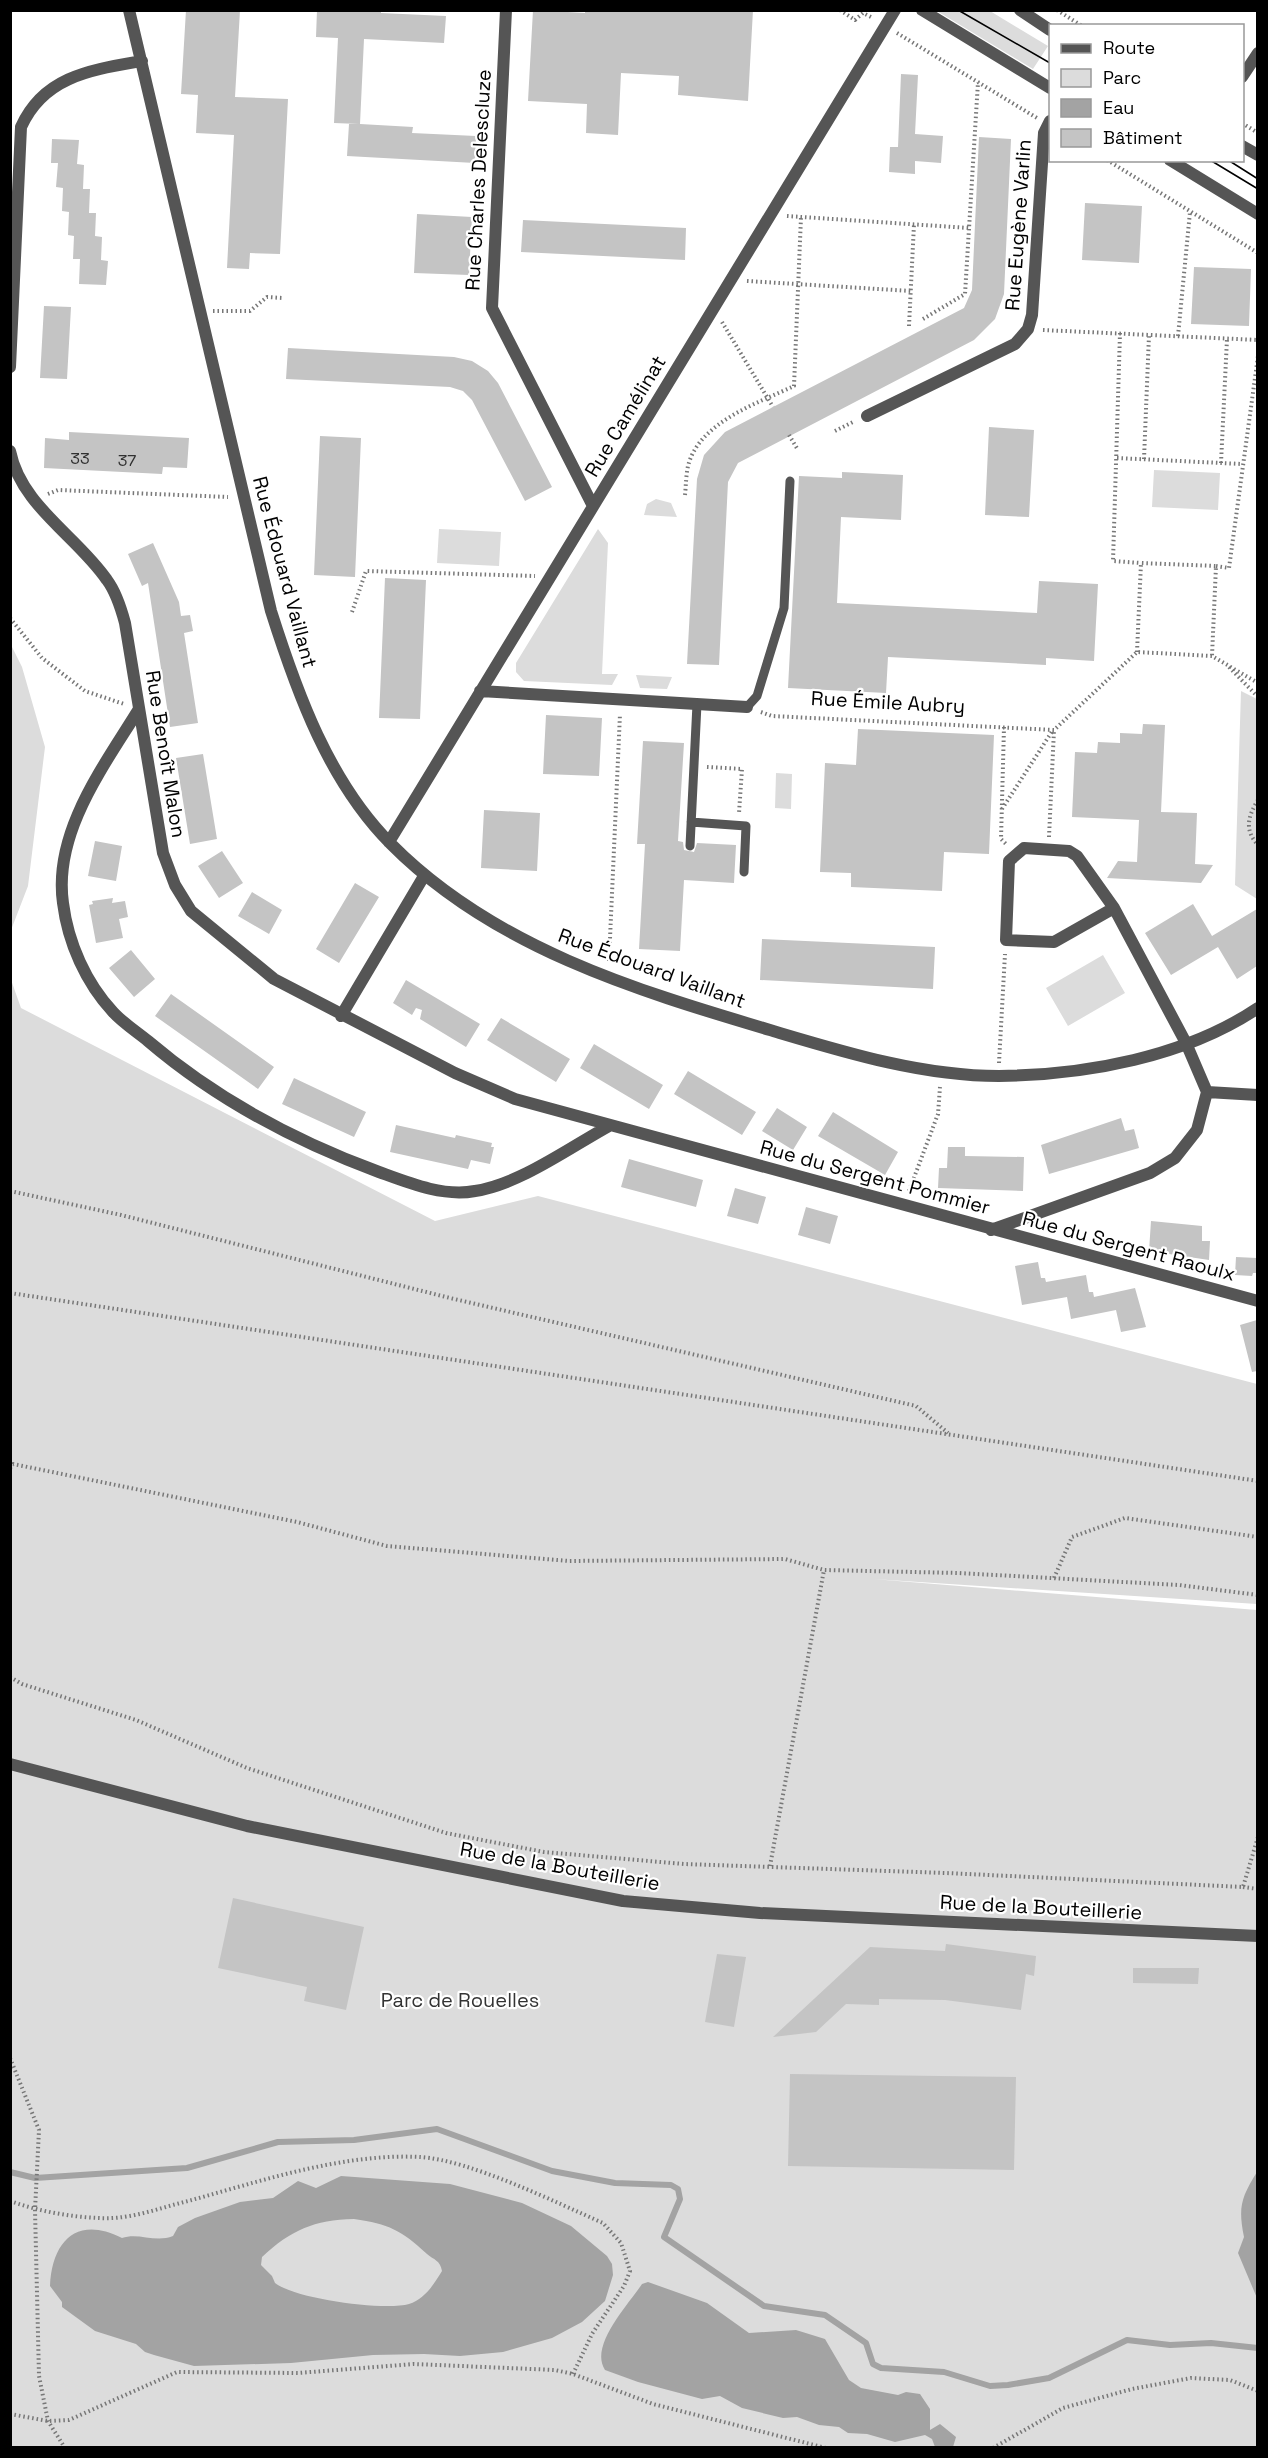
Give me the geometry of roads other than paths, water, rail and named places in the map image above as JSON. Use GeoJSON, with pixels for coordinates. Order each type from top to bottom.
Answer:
{"type":"FeatureCollection","features":[{"type":"Feature","properties":{"kind":"street","name":"Rue Édouard Vaillant"},"geometry":{"type":"LineString","coordinates":[[129,10],[271,611],[296,690],[340,777],[389,842],[424,876],[475,913],[536,946],[608,977],[705,1011],[825,1047],[941,1072],[999,1076],[1073,1071],[1150,1056],[1186,1044],[1243,1018],[1257,1008]]}},
{"type":"Feature","properties":{"kind":"street","name":"Rue Charles Delescluze"},"geometry":{"type":"LineString","coordinates":[[506,10],[492,308],[593,506]]}},
{"type":"Feature","properties":{"kind":"street","name":"Rue Camélinat"},"geometry":{"type":"LineString","coordinates":[[389,842],[895,10]]}},
{"type":"Feature","properties":{"kind":"street"},"geometry":{"type":"LineString","coordinates":[[922,10],[1049,87]]}},
{"type":"Feature","properties":{"kind":"street"},"geometry":{"type":"LineString","coordinates":[[1020,10],[1035,14],[1049,29]]}},
{"type":"Feature","properties":{"kind":"street"},"geometry":{"type":"LineString","coordinates":[[1244,74],[1257,52]]}},
{"type":"Feature","properties":{"kind":"street"},"geometry":{"type":"LineString","coordinates":[[10,367],[21,127],[29,109],[56,84],[118,65],[142,61]]}},
{"type":"Feature","properties":{"kind":"street","name":"Rue Eugène Varlin"},"geometry":{"type":"LineString","coordinates":[[867,416],[1015,344],[1028,329],[1032,315],[1044,133],[1049,122]]}},
{"type":"Feature","properties":{"kind":"street"},"geometry":{"type":"LineString","coordinates":[[1244,147],[1257,155]]}},
{"type":"Feature","properties":{"kind":"street"},"geometry":{"type":"LineString","coordinates":[[1173,162],[1257,214]]}},
{"type":"Feature","properties":{"kind":"street","name":"Rue Benoît Malon"},"geometry":{"type":"LineString","coordinates":[[10,451],[13,463],[34,499],[107,580],[119,602],[163,853],[175,885],[192,911],[274,979],[341,1016],[455,1073],[515,1099],[609,1126]]}},
{"type":"Feature","properties":{"kind":"street"},"geometry":{"type":"LineString","coordinates":[[480,692],[747,707]]}},
{"type":"Feature","properties":{"kind":"street"},"geometry":{"type":"LineString","coordinates":[[139,709],[90,791],[71,831],[63,866],[63,902],[72,943],[90,982],[114,1012],[174,1063],[227,1100],[278,1129],[352,1162],[439,1191],[474,1192],[506,1183],[609,1126]]}},
{"type":"Feature","properties":{"kind":"street"},"geometry":{"type":"LineString","coordinates":[[1114,908],[1054,942],[1006,940],[1010,861],[1024,848],[1070,851],[1077,856],[1114,908],[1186,1044],[1207,1092],[1257,1095]]}},
{"type":"Feature","properties":{"kind":"street"},"geometry":{"type":"LineString","coordinates":[[341,1016],[424,876]]}},
{"type":"Feature","properties":{"kind":"street","name":"Rue du Sergent Pommier"},"geometry":{"type":"LineString","coordinates":[[609,1126],[991,1230],[1150,1173],[1175,1158],[1197,1130],[1207,1092]]}},
{"type":"Feature","properties":{"kind":"street","name":"Rue du Sergent Raoulx"},"geometry":{"type":"LineString","coordinates":[[991,1230],[1257,1301]]}},
{"type":"Feature","properties":{"kind":"street","name":"Rue de la Bouteillerie"},"geometry":{"type":"LineString","coordinates":[[10,1764],[248,1826],[623,1901],[760,1912],[1257,1936]]}},
{"type":"Feature","properties":{"kind":"lane"},"geometry":{"type":"LineString","coordinates":[[747,707],[757,696],[784,608],[790,481]]}},
{"type":"Feature","properties":{"kind":"lane"},"geometry":{"type":"LineString","coordinates":[[690,846],[697,704]]}},
{"type":"Feature","properties":{"kind":"lane"},"geometry":{"type":"LineString","coordinates":[[691,822],[746,826],[744,872]]}},
{"type":"Feature","properties":{"kind":"water"},"geometry":{"type":"Polygon","coordinates":[[[1257,2172],[1257,2298],[1238,2253],[1244,2237],[1241,2218],[1242,2203],[1257,2172]]]}},
{"type":"Feature","properties":{"kind":"water"},"geometry":{"type":"Polygon","coordinates":[[[341,2176],[450,2184],[522,2203],[571,2226],[607,2256],[612,2264],[613,2275],[605,2301],[582,2322],[552,2338],[503,2352],[460,2356],[373,2355],[291,2363],[194,2366],[145,2352],[136,2344],[95,2331],[62,2307],[62,2302],[50,2286],[56,2256],[62,2245],[70,2236],[80,2231],[92,2229],[122,2238],[134,2236],[166,2238],[173,2236],[178,2227],[195,2218],[240,2202],[273,2198],[298,2181],[316,2188],[341,2176]],[[340,2220],[304,2228],[293,2233],[262,2257],[261,2265],[272,2276],[275,2283],[285,2289],[320,2299],[361,2305],[397,2306],[420,2299],[442,2271],[440,2265],[410,2239],[394,2229],[366,2221],[340,2220]]]}},
{"type":"Feature","properties":{"kind":"water"},"geometry":{"type":"Polygon","coordinates":[[[648,2282],[707,2303],[749,2333],[796,2330],[825,2339],[849,2380],[861,2388],[898,2395],[906,2392],[920,2394],[930,2409],[930,2430],[940,2424],[956,2437],[953,2447],[935,2447],[932,2439],[925,2435],[895,2442],[867,2434],[848,2433],[839,2427],[819,2425],[797,2417],[783,2418],[742,2408],[720,2396],[702,2399],[638,2382],[605,2370],[601,2360],[606,2338],[642,2284],[648,2282]]]}},
{"type":"Feature","properties":{"kind":"waterway"},"geometry":{"type":"LineString","coordinates":[[10,2172],[35,2178],[187,2168],[278,2142],[354,2140],[437,2129],[552,2171],[615,2183],[671,2185],[678,2189],[680,2199],[664,2237],[764,2306],[825,2315],[866,2343],[873,2364],[881,2368],[944,2372],[990,2386],[1049,2378],[1127,2340],[1170,2345],[1211,2343],[1258,2348]]}},
{"type":"Feature","properties":{"kind":"tram line"},"geometry":{"type":"LineString","coordinates":[[958,10],[1049,62]]}},
{"type":"Feature","properties":{"kind":"tram line"},"geometry":{"type":"LineString","coordinates":[[1213,162],[1258,189]]}},
{"type":"Feature","properties":{"kind":"tram line"},"geometry":{"type":"LineString","coordinates":[[1231,162],[1258,179]]}},
{"type":"Feature","properties":{"kind":"park label","name":"Parc de Rouelles"},"geometry":{"type":"Point","coordinates":[460,2000]}}]}
